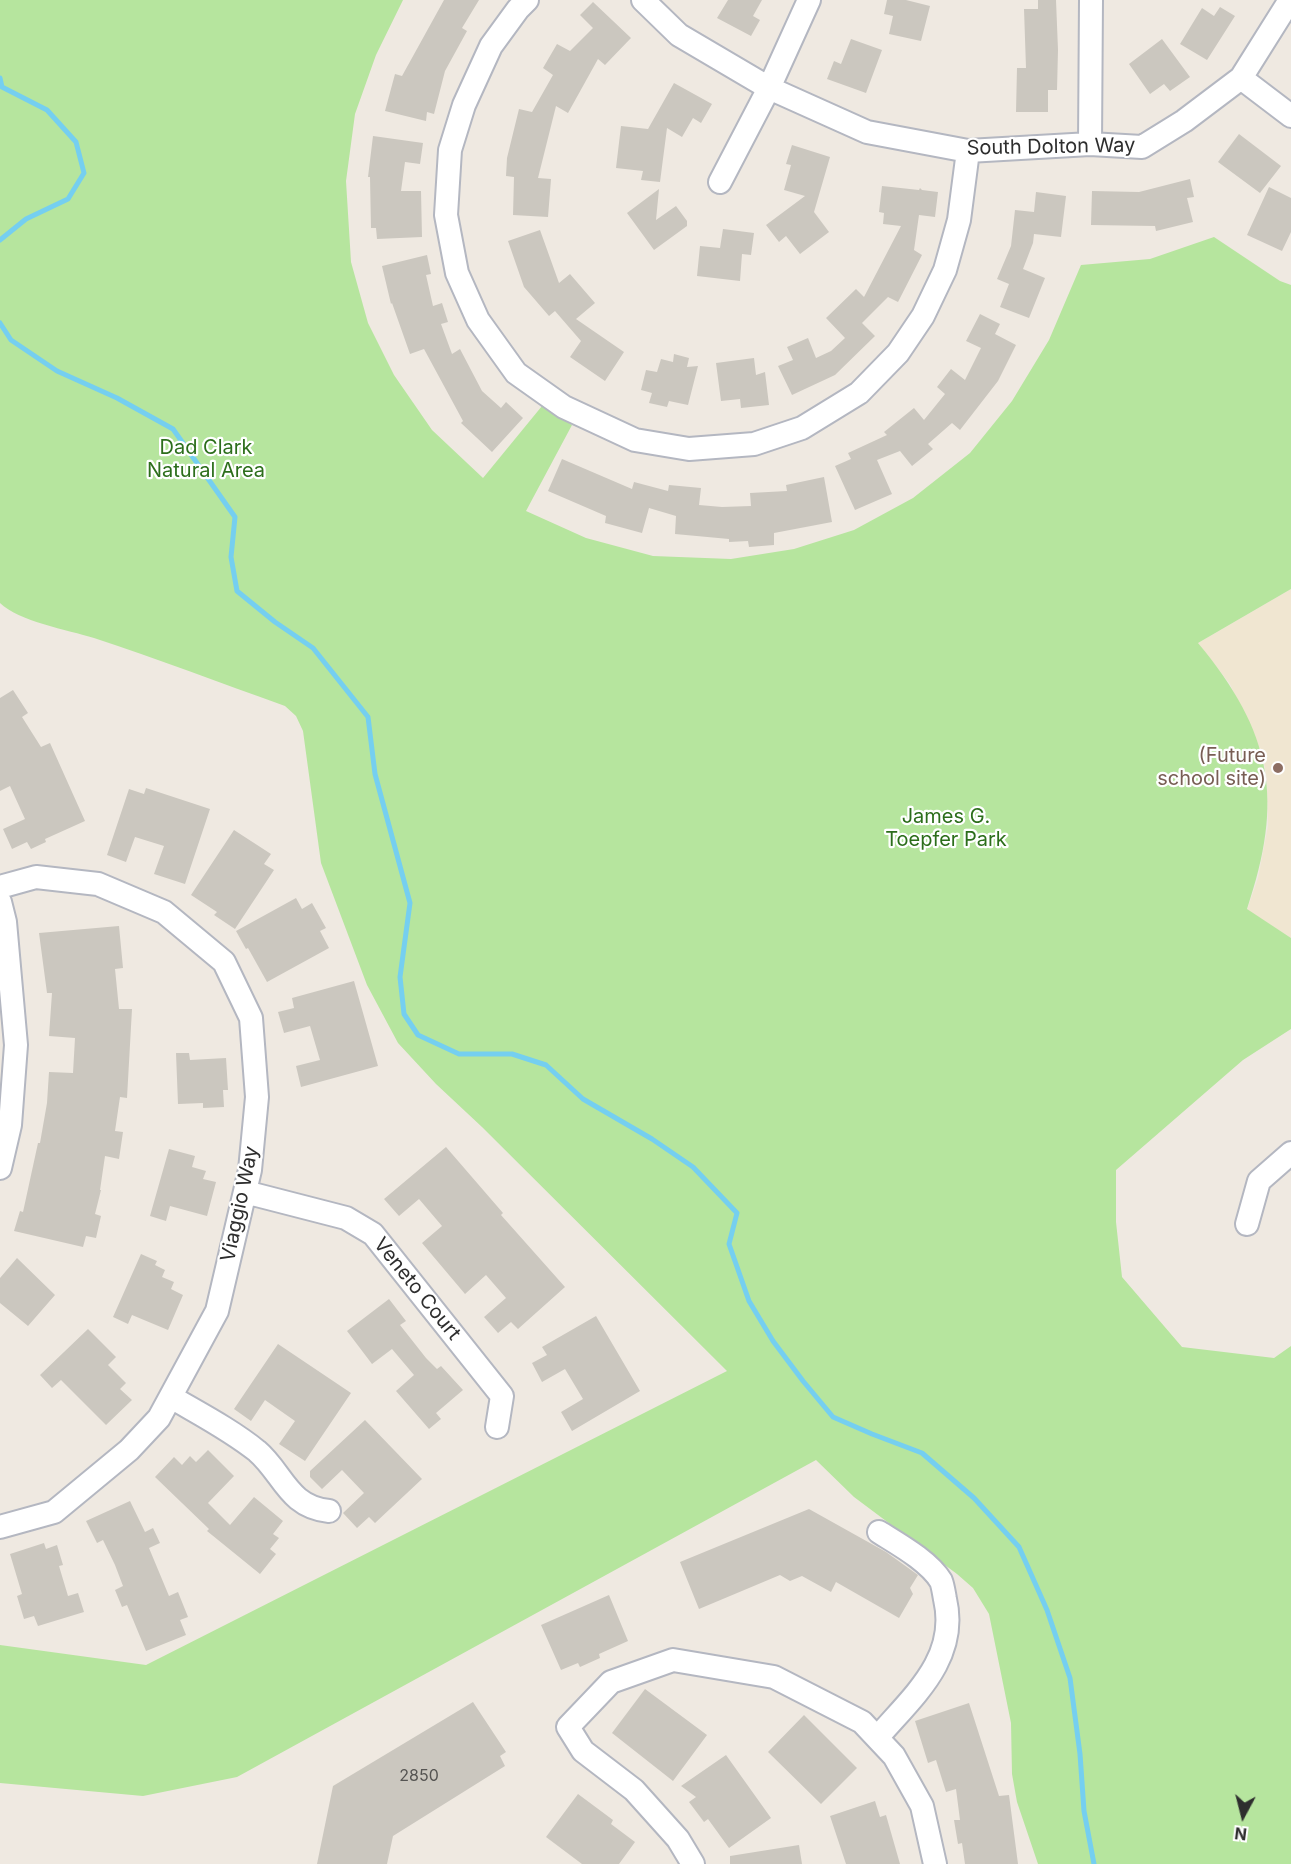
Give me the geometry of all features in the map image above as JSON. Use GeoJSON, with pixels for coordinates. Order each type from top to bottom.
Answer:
{"type":"FeatureCollection","features":[{"type":"Feature","properties":{"kind":"street"},"geometry":{"type":"LineString","coordinates":[[527,0],[491,46],[464,105],[450,150],[446,215],[457,273],[478,320],[516,373],[564,407],[635,440],[688,449],[754,444],[802,428],[859,393],[898,353],[923,316],[945,270],[959,220],[968,151]]}},
{"type":"Feature","properties":{"kind":"street","name":"South Dolton Way"},"geometry":{"type":"LineString","coordinates":[[643,0],[679,35],[769,88],[867,132],[968,151],[1090,144],[1142,147],[1184,121],[1241,78],[1290,0]]}},
{"type":"Feature","properties":{"kind":"street"},"geometry":{"type":"LineString","coordinates":[[720,182],[769,88],[809,0]]}},
{"type":"Feature","properties":{"kind":"street"},"geometry":{"type":"LineString","coordinates":[[1090,144],[1091,0]]}},
{"type":"Feature","properties":{"kind":"street"},"geometry":{"type":"LineString","coordinates":[[1241,78],[1291,117]]}},
{"type":"Feature","properties":{"kind":"street","name":"Viaggio Way"},"geometry":{"type":"LineString","coordinates":[[0,887],[36,878],[98,884],[164,912],[224,962],[251,1018],[257,1097],[250,1170],[217,1311],[159,1418],[129,1450],[54,1512],[0,1527]]}},
{"type":"Feature","properties":{"kind":"street"},"geometry":{"type":"LineString","coordinates":[[0,902],[5,922],[16,1045],[10,1125],[0,1168]]}},
{"type":"Feature","properties":{"kind":"street"},"geometry":{"type":"LineString","coordinates":[[1247,1224],[1259,1181],[1291,1152]]}},
{"type":"Feature","properties":{"kind":"street","name":"Veneto Court"},"geometry":{"type":"LineString","coordinates":[[245,1192],[346,1218],[373,1234],[502,1396],[496,1428]]}},
{"type":"Feature","properties":{"kind":"street"},"geometry":{"type":"LineString","coordinates":[[171,1397],[240,1438],[259,1453],[286,1487],[302,1501],[316,1509],[329,1511]]}},
{"type":"Feature","properties":{"kind":"street"},"geometry":{"type":"LineString","coordinates":[[877,1738],[931,1674],[944,1649],[949,1616],[941,1581],[921,1560],[879,1532]]}},
{"type":"Feature","properties":{"kind":"street"},"geometry":{"type":"LineString","coordinates":[[693,1864],[678,1839],[634,1790],[583,1751],[568,1727],[611,1682],[673,1660],[774,1677],[862,1722],[894,1756],[922,1806],[935,1864]]}},
{"type":"Feature","properties":{"kind":"shaded area","name":"(Future school site)"},"geometry":{"type":"Polygon","coordinates":[[[1291,589],[1291,938],[1247,910],[1258,878],[1268,826],[1267,779],[1263,757],[1230,684],[1198,643],[1291,589]]]}},
{"type":"Feature","properties":{"kind":"green space"},"geometry":{"type":"Polygon","coordinates":[[[0,0],[403,0],[376,55],[355,114],[346,181],[351,262],[368,323],[394,375],[432,430],[483,478],[542,406],[572,425],[526,511],[586,538],[653,556],[731,559],[794,549],[854,530],[913,498],[970,453],[1012,401],[1049,340],[1081,265],[1150,259],[1214,237],[1280,281],[1291,285],[1291,589],[1198,643],[1223,676],[1242,707],[1256,738],[1264,769],[1268,801],[1266,834],[1259,870],[1247,909],[1291,938],[1291,1029],[1243,1060],[1116,1170],[1116,1222],[1122,1277],[1182,1347],[1274,1358],[1291,1346],[1291,1864],[1038,1864],[1017,1802],[1012,1774],[1011,1723],[989,1614],[973,1588],[854,1497],[816,1460],[237,1777],[143,1796],[0,1783],[0,1645],[146,1665],[727,1371],[436,1084],[398,1043],[367,985],[321,863],[303,731],[296,716],[285,706],[118,646],[31,620],[0,603],[0,0]]]}},
{"type":"Feature","properties":{"kind":"building"},"geometry":{"type":"Polygon","coordinates":[[[444,0],[479,0],[462,28],[467,31],[445,71],[434,114],[427,112],[426,121],[385,111],[395,74],[402,76],[444,0]]]}},
{"type":"Feature","properties":{"kind":"building"},"geometry":{"type":"Polygon","coordinates":[[[728,0],[762,0],[753,16],[760,20],[751,36],[717,18],[728,0]]]}},
{"type":"Feature","properties":{"kind":"building"},"geometry":{"type":"Polygon","coordinates":[[[887,0],[906,0],[930,6],[921,41],[889,34],[893,16],[884,14],[887,0]]]}},
{"type":"Feature","properties":{"kind":"building"},"geometry":{"type":"Polygon","coordinates":[[[1038,0],[1056,0],[1057,90],[1048,90],[1048,112],[1016,112],[1017,68],[1026,68],[1024,9],[1038,9],[1038,0]]]}},
{"type":"Feature","properties":{"kind":"building"},"geometry":{"type":"Polygon","coordinates":[[[593,2],[631,38],[605,65],[598,59],[568,113],[556,106],[538,178],[551,179],[548,217],[513,215],[514,177],[506,176],[507,158],[519,109],[532,112],[553,75],[543,68],[557,44],[570,51],[593,28],[580,15],[593,2]]]}},
{"type":"Feature","properties":{"kind":"building"},"geometry":{"type":"Polygon","coordinates":[[[1220,7],[1235,16],[1207,60],[1180,44],[1202,8],[1214,16],[1220,7]]]}},
{"type":"Feature","properties":{"kind":"building"},"geometry":{"type":"Polygon","coordinates":[[[851,39],[882,50],[866,93],[827,79],[834,61],[841,64],[851,39]]]}},
{"type":"Feature","properties":{"kind":"building"},"geometry":{"type":"Polygon","coordinates":[[[1162,39],[1190,77],[1170,91],[1164,84],[1150,94],[1129,64],[1162,39]]]}},
{"type":"Feature","properties":{"kind":"building"},"geometry":{"type":"Polygon","coordinates":[[[674,83],[712,104],[701,123],[693,118],[682,137],[667,128],[660,182],[641,180],[643,171],[616,168],[621,126],[648,129],[674,83]]]}},
{"type":"Feature","properties":{"kind":"building"},"geometry":{"type":"Polygon","coordinates":[[[1239,134],[1281,166],[1260,193],[1218,162],[1239,134]]]}},
{"type":"Feature","properties":{"kind":"building"},"geometry":{"type":"Polygon","coordinates":[[[373,136],[423,143],[420,164],[405,162],[401,191],[421,191],[422,237],[377,239],[376,228],[371,228],[370,177],[368,177],[373,136]]]}},
{"type":"Feature","properties":{"kind":"building"},"geometry":{"type":"Polygon","coordinates":[[[792,145],[830,157],[814,212],[829,232],[800,254],[786,236],[779,242],[766,225],[805,196],[784,190],[791,165],[786,164],[792,145]]]}},
{"type":"Feature","properties":{"kind":"building"},"geometry":{"type":"Polygon","coordinates":[[[1190,179],[1194,197],[1187,198],[1193,222],[1156,231],[1155,226],[1091,225],[1092,191],[1139,192],[1190,179]]]}},
{"type":"Feature","properties":{"kind":"building"},"geometry":{"type":"Polygon","coordinates":[[[882,186],[919,190],[920,188],[938,192],[935,217],[919,215],[914,250],[922,255],[898,302],[888,297],[862,323],[875,336],[835,375],[792,395],[778,366],[793,360],[787,347],[808,338],[816,358],[831,351],[845,338],[826,318],[856,289],[864,297],[901,226],[883,224],[884,213],[879,212],[882,186]]]}},
{"type":"Feature","properties":{"kind":"building"},"geometry":{"type":"Polygon","coordinates":[[[1269,187],[1291,198],[1291,232],[1282,251],[1247,235],[1269,187]]]}},
{"type":"Feature","properties":{"kind":"building"},"geometry":{"type":"Polygon","coordinates":[[[659,189],[656,220],[676,206],[687,221],[687,226],[654,250],[627,213],[659,189]]]}},
{"type":"Feature","properties":{"kind":"building"},"geometry":{"type":"Polygon","coordinates":[[[1036,192],[1066,196],[1061,237],[1034,234],[1023,269],[1045,278],[1029,318],[1000,307],[1009,284],[997,279],[1011,246],[1015,210],[1034,212],[1036,192]]]}},
{"type":"Feature","properties":{"kind":"building"},"geometry":{"type":"Polygon","coordinates":[[[723,229],[754,233],[751,255],[742,254],[740,281],[697,276],[700,246],[720,248],[723,229]]]}},
{"type":"Feature","properties":{"kind":"building"},"geometry":{"type":"Polygon","coordinates":[[[540,230],[559,283],[570,274],[595,303],[576,319],[624,352],[605,381],[570,357],[581,341],[555,311],[549,316],[524,287],[508,241],[540,230]]]}},
{"type":"Feature","properties":{"kind":"building"},"geometry":{"type":"Polygon","coordinates":[[[427,255],[431,274],[426,275],[433,306],[442,303],[448,322],[441,324],[452,354],[460,349],[482,391],[501,408],[506,402],[523,418],[492,452],[461,423],[463,421],[424,349],[410,354],[391,304],[382,266],[427,255]]]}},
{"type":"Feature","properties":{"kind":"building"},"geometry":{"type":"Polygon","coordinates":[[[980,314],[1000,324],[995,334],[1016,345],[998,381],[960,430],[952,423],[928,444],[933,449],[912,466],[900,451],[877,460],[892,494],[855,510],[835,466],[851,459],[848,453],[887,435],[884,432],[914,408],[924,420],[945,394],[937,387],[951,369],[965,380],[981,348],[966,341],[980,314]]]}},
{"type":"Feature","properties":{"kind":"building"},"geometry":{"type":"Polygon","coordinates":[[[674,354],[689,358],[687,367],[698,366],[688,405],[669,401],[667,407],[649,403],[652,393],[641,390],[646,370],[657,372],[661,359],[673,362],[674,354]]]}},
{"type":"Feature","properties":{"kind":"building"},"geometry":{"type":"Polygon","coordinates":[[[754,358],[756,375],[765,372],[769,405],[741,408],[740,399],[721,401],[716,363],[754,358]]]}},
{"type":"Feature","properties":{"kind":"building"},"geometry":{"type":"Polygon","coordinates":[[[562,459],[632,489],[634,482],[668,491],[669,485],[701,488],[699,505],[722,507],[751,506],[750,493],[787,491],[786,485],[824,477],[832,522],[774,533],[774,545],[749,547],[748,541],[729,542],[729,539],[675,534],[676,516],[649,508],[642,533],[605,523],[606,516],[548,491],[562,459]]]}},
{"type":"Feature","properties":{"kind":"building"},"geometry":{"type":"Polygon","coordinates":[[[13,690],[28,713],[22,717],[41,747],[50,743],[85,821],[45,839],[46,842],[31,849],[27,842],[12,849],[3,829],[25,819],[10,786],[0,791],[0,698],[13,690]]]}},
{"type":"Feature","properties":{"kind":"building"},"geometry":{"type":"Polygon","coordinates":[[[146,788],[210,809],[185,884],[154,874],[164,846],[135,837],[126,862],[107,855],[129,789],[144,794],[146,788]]]}},
{"type":"Feature","properties":{"kind":"building"},"geometry":{"type":"Polygon","coordinates":[[[234,830],[271,854],[264,864],[274,870],[235,929],[214,915],[217,912],[191,895],[234,830]]]}},
{"type":"Feature","properties":{"kind":"building"},"geometry":{"type":"Polygon","coordinates":[[[296,898],[302,909],[312,903],[326,928],[320,931],[329,948],[267,982],[236,931],[296,898]]]}},
{"type":"Feature","properties":{"kind":"building"},"geometry":{"type":"Polygon","coordinates":[[[119,926],[123,968],[115,969],[119,1009],[132,1009],[127,1098],[120,1097],[115,1131],[123,1132],[119,1159],[105,1156],[101,1190],[95,1214],[101,1216],[96,1238],[86,1236],[83,1247],[14,1231],[20,1211],[23,1212],[38,1143],[40,1143],[47,1103],[49,1072],[73,1073],[75,1038],[49,1036],[52,993],[47,993],[39,933],[119,926]]]}},
{"type":"Feature","properties":{"kind":"building"},"geometry":{"type":"Polygon","coordinates":[[[354,981],[378,1066],[301,1087],[296,1066],[320,1060],[310,1026],[284,1033],[278,1012],[294,1008],[292,998],[354,981]]]}},
{"type":"Feature","properties":{"kind":"building"},"geometry":{"type":"Polygon","coordinates":[[[176,1053],[189,1053],[190,1060],[226,1058],[228,1090],[223,1090],[224,1107],[203,1108],[203,1103],[178,1104],[176,1053]]]}},
{"type":"Feature","properties":{"kind":"building"},"geometry":{"type":"Polygon","coordinates":[[[446,1147],[503,1213],[501,1215],[565,1287],[518,1329],[511,1322],[498,1333],[484,1317],[506,1298],[486,1275],[465,1294],[422,1243],[442,1226],[419,1199],[399,1216],[384,1199],[446,1147]]]}},
{"type":"Feature","properties":{"kind":"building"},"geometry":{"type":"Polygon","coordinates":[[[169,1149],[195,1156],[192,1167],[206,1171],[203,1179],[216,1182],[207,1216],[170,1206],[166,1221],[150,1216],[169,1149]]]}},
{"type":"Feature","properties":{"kind":"building"},"geometry":{"type":"Polygon","coordinates":[[[141,1254],[157,1261],[155,1265],[165,1270],[162,1277],[174,1282],[171,1289],[183,1295],[168,1330],[132,1315],[128,1324],[113,1317],[141,1254]]]}},
{"type":"Feature","properties":{"kind":"building"},"geometry":{"type":"Polygon","coordinates":[[[17,1258],[55,1295],[28,1326],[0,1303],[0,1278],[17,1258]]]}},
{"type":"Feature","properties":{"kind":"building"},"geometry":{"type":"Polygon","coordinates":[[[389,1299],[406,1321],[400,1325],[426,1358],[437,1369],[441,1366],[463,1390],[436,1413],[441,1419],[429,1429],[396,1391],[414,1375],[392,1349],[372,1364],[347,1331],[389,1299]]]}},
{"type":"Feature","properties":{"kind":"building"},"geometry":{"type":"Polygon","coordinates":[[[596,1316],[640,1391],[572,1431],[561,1412],[583,1399],[565,1369],[542,1382],[532,1363],[547,1355],[542,1347],[596,1316]]]}},
{"type":"Feature","properties":{"kind":"building"},"geometry":{"type":"Polygon","coordinates":[[[88,1329],[116,1357],[108,1365],[126,1383],[120,1389],[132,1400],[106,1425],[61,1380],[52,1388],[40,1375],[88,1329]]]}},
{"type":"Feature","properties":{"kind":"building"},"geometry":{"type":"Polygon","coordinates":[[[278,1344],[351,1393],[305,1461],[279,1444],[295,1421],[265,1400],[251,1421],[234,1409],[278,1344]]]}},
{"type":"Feature","properties":{"kind":"building"},"geometry":{"type":"Polygon","coordinates":[[[365,1420],[422,1479],[375,1523],[369,1517],[357,1528],[343,1513],[364,1493],[342,1470],[322,1489],[310,1477],[310,1471],[365,1420]]]}},
{"type":"Feature","properties":{"kind":"building"},"geometry":{"type":"Polygon","coordinates":[[[208,1450],[234,1476],[208,1503],[230,1525],[254,1497],[283,1521],[273,1534],[279,1538],[270,1549],[276,1554],[260,1574],[207,1531],[209,1529],[155,1477],[174,1457],[182,1465],[190,1456],[196,1462],[208,1450]]]}},
{"type":"Feature","properties":{"kind":"building"},"geometry":{"type":"Polygon","coordinates":[[[130,1501],[145,1532],[153,1528],[160,1543],[149,1548],[169,1596],[178,1592],[188,1617],[180,1620],[186,1635],[146,1651],[127,1605],[122,1607],[115,1590],[123,1586],[115,1565],[103,1540],[97,1543],[86,1521],[130,1501]]]}},
{"type":"Feature","properties":{"kind":"building"},"geometry":{"type":"Polygon","coordinates":[[[809,1509],[886,1552],[918,1575],[910,1588],[913,1594],[899,1618],[836,1582],[831,1592],[802,1576],[790,1581],[780,1575],[699,1609],[680,1562],[809,1509]]]}},
{"type":"Feature","properties":{"kind":"building"},"geometry":{"type":"Polygon","coordinates":[[[44,1543],[46,1549],[57,1545],[63,1565],[59,1566],[68,1596],[78,1593],[84,1612],[38,1626],[34,1616],[24,1619],[17,1596],[22,1594],[10,1554],[44,1543]]]}},
{"type":"Feature","properties":{"kind":"building"},"geometry":{"type":"Polygon","coordinates":[[[609,1595],[628,1641],[599,1654],[600,1658],[580,1667],[578,1663],[561,1670],[541,1625],[609,1595]]]}},
{"type":"Feature","properties":{"kind":"building"},"geometry":{"type":"Polygon","coordinates":[[[645,1689],[707,1735],[673,1781],[612,1733],[645,1689]]]}},
{"type":"Feature","properties":{"kind":"building"},"geometry":{"type":"Polygon","coordinates":[[[473,1702],[506,1752],[500,1756],[505,1766],[393,1836],[387,1864],[317,1864],[333,1786],[473,1702]]]}},
{"type":"Feature","properties":{"kind":"building"},"geometry":{"type":"Polygon","coordinates":[[[969,1703],[999,1796],[1009,1795],[1018,1864],[965,1864],[962,1843],[958,1844],[954,1820],[960,1820],[956,1789],[946,1792],[936,1760],[928,1763],[915,1721],[969,1703]]]}},
{"type":"Feature","properties":{"kind":"building"},"geometry":{"type":"Polygon","coordinates":[[[804,1715],[857,1768],[821,1804],[768,1752],[804,1715]]]}},
{"type":"Feature","properties":{"kind":"building"},"geometry":{"type":"Polygon","coordinates":[[[726,1755],[771,1818],[729,1848],[708,1819],[704,1822],[689,1802],[696,1797],[681,1786],[726,1755]]]}},
{"type":"Feature","properties":{"kind":"building"},"geometry":{"type":"Polygon","coordinates":[[[578,1794],[613,1820],[611,1824],[635,1842],[619,1864],[582,1864],[546,1837],[578,1794]]]}},
{"type":"Feature","properties":{"kind":"building"},"geometry":{"type":"Polygon","coordinates":[[[875,1801],[880,1817],[886,1815],[900,1864],[846,1864],[830,1816],[875,1801]]]}},
{"type":"Feature","properties":{"kind":"building"},"geometry":{"type":"Polygon","coordinates":[[[799,1845],[802,1864],[730,1864],[730,1856],[799,1845]]]}},
{"type":"Feature","properties":{"kind":"waterway"},"geometry":{"type":"LineString","coordinates":[[0,78],[2,87],[47,110],[76,142],[84,173],[68,199],[26,219],[0,240]]}},
{"type":"Feature","properties":{"kind":"waterway"},"geometry":{"type":"LineString","coordinates":[[0,323],[11,340],[57,371],[117,398],[173,429],[235,517],[231,557],[237,591],[275,622],[313,648],[368,717],[375,774],[410,903],[400,977],[404,1014],[418,1035],[459,1054],[512,1054],[546,1065],[583,1099],[652,1139],[693,1167],[737,1213],[729,1244],[749,1301],[773,1341],[833,1417],[922,1453],[974,1498],[1019,1547],[1047,1610],[1070,1678],[1080,1754],[1084,1811],[1094,1864]]}},
{"type":"Feature","properties":{"kind":"place","name":"(Future school site)"},"geometry":{"type":"Point","coordinates":[1278,768]}},
{"type":"Feature","properties":{"kind":"park label","name":"Dad Clark Natural Area"},"geometry":{"type":"Point","coordinates":[206,460]}},
{"type":"Feature","properties":{"kind":"park label","name":"James G. Toepfer Park"},"geometry":{"type":"Point","coordinates":[946,828]}}]}
